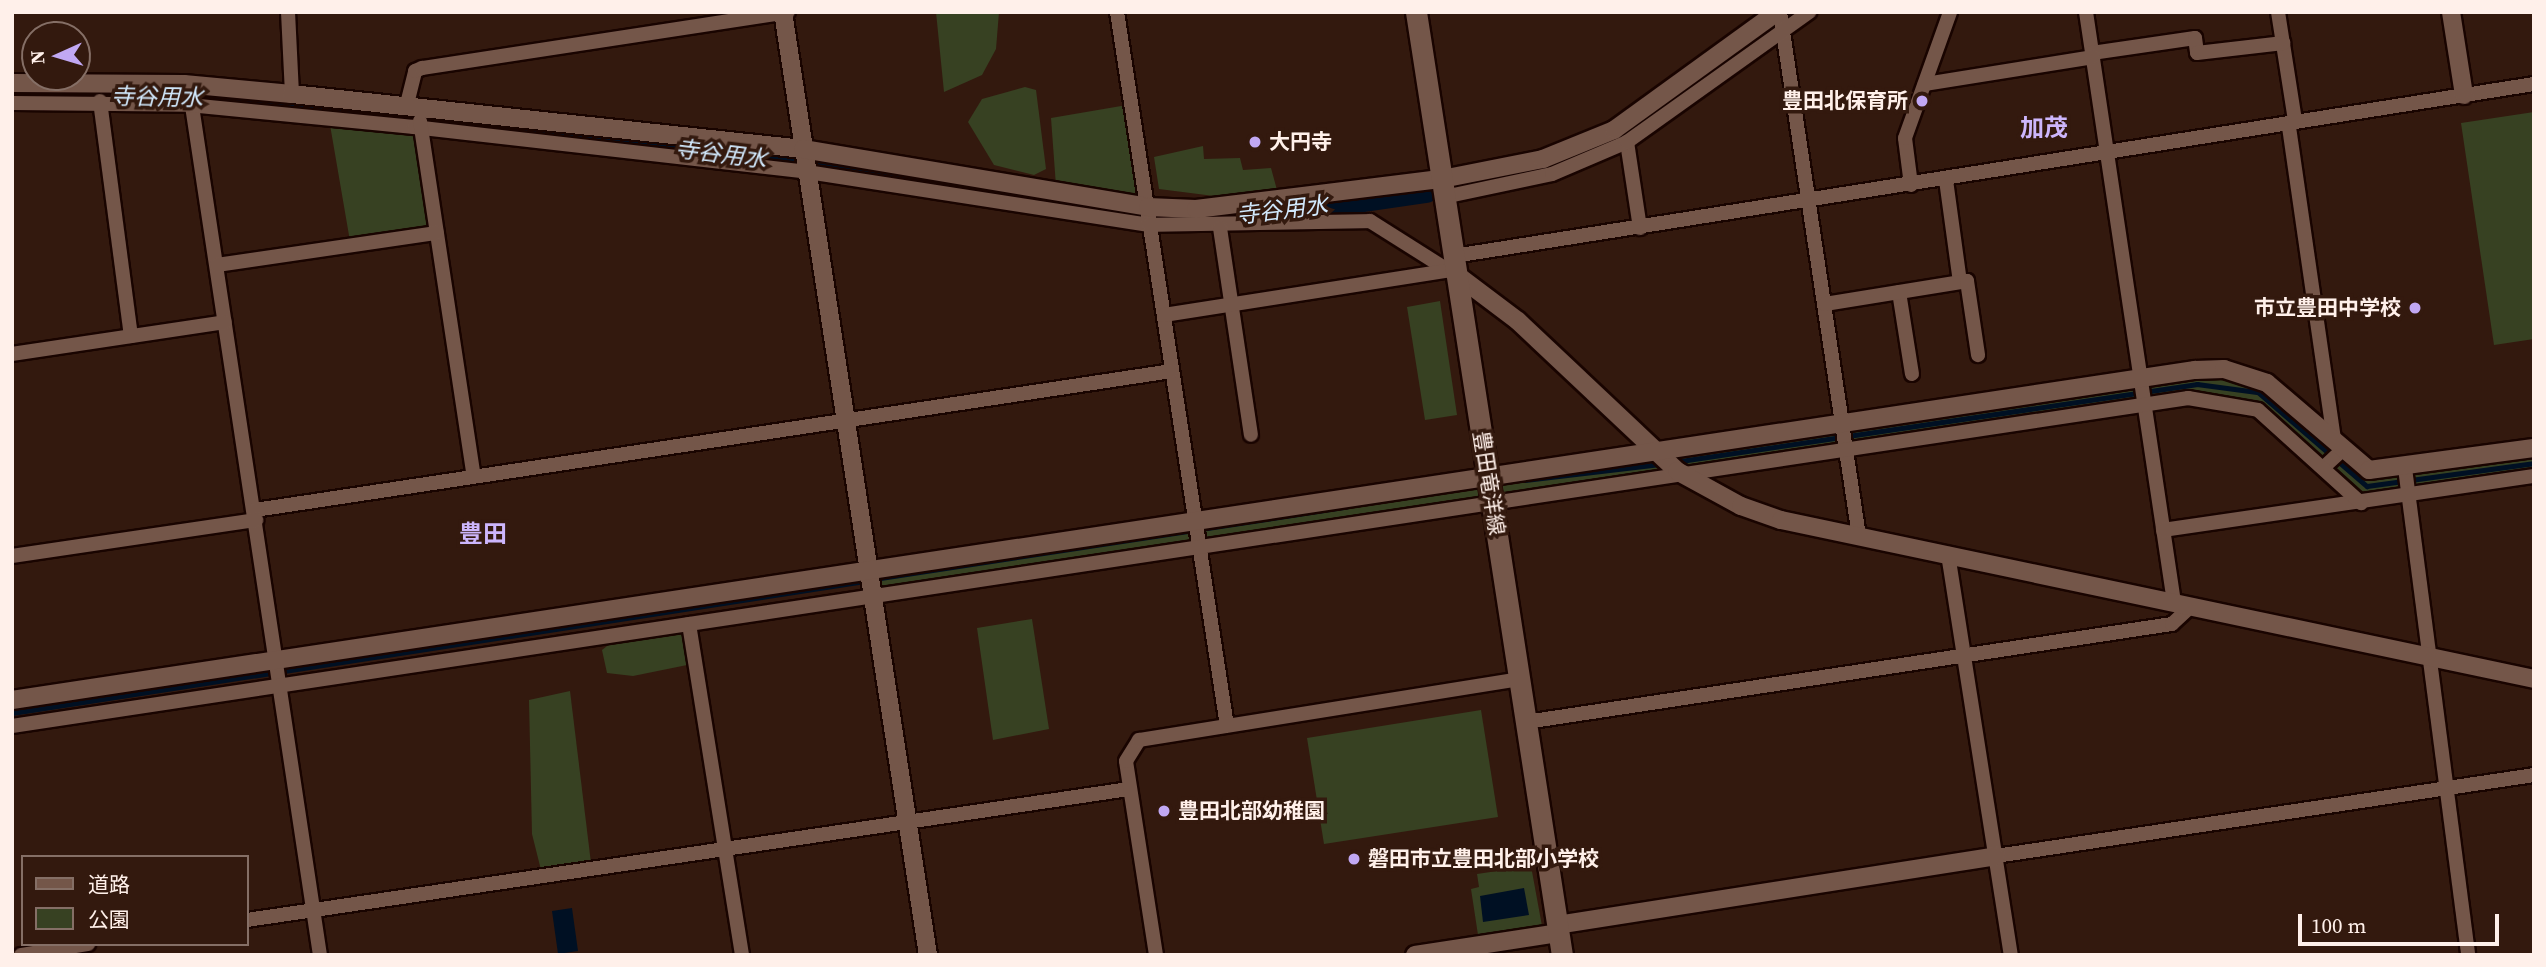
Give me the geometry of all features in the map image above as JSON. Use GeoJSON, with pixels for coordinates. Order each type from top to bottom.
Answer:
{"type":"FeatureCollection","features":[{"type":"Feature","properties":{"kind":"main road","name":"豊田竜洋線"},"geometry":{"type":"LineString","coordinates":[[1416,12],[1562,955]]}},
{"type":"Feature","properties":{"kind":"street"},"geometry":{"type":"LineString","coordinates":[[288,12],[292,94]]}},
{"type":"Feature","properties":{"kind":"street"},"geometry":{"type":"LineString","coordinates":[[474,476],[417,117],[415,71],[785,12],[805,161],[928,955]]}},
{"type":"Feature","properties":{"kind":"street"},"geometry":{"type":"LineString","coordinates":[[1117,12],[1227,726]]}},
{"type":"Feature","properties":{"kind":"street"},"geometry":{"type":"LineString","coordinates":[[1443,188],[1543,159],[1614,130],[1780,20],[1809,12]]}},
{"type":"Feature","properties":{"kind":"street"},"geometry":{"type":"LineString","coordinates":[[1911,185],[1905,138],[1950,12]]}},
{"type":"Feature","properties":{"kind":"street"},"geometry":{"type":"LineString","coordinates":[[1526,722],[2172,624],[2182,604],[2163,530],[2086,12]]}},
{"type":"Feature","properties":{"kind":"street"},"geometry":{"type":"LineString","coordinates":[[2278,12],[2339,444],[2324,467]]}},
{"type":"Feature","properties":{"kind":"street"},"geometry":{"type":"LineString","coordinates":[[2451,12],[2464,95]]}},
{"type":"Feature","properties":{"kind":"street"},"geometry":{"type":"LineString","coordinates":[[1149,216],[1443,188],[1552,174],[1627,142],[1780,20]]}},
{"type":"Feature","properties":{"kind":"street"},"geometry":{"type":"LineString","coordinates":[[1780,20],[1844,424],[1858,536]]}},
{"type":"Feature","properties":{"kind":"street"},"geometry":{"type":"LineString","coordinates":[[1925,84],[2195,38],[2197,52],[2283,43]]}},
{"type":"Feature","properties":{"kind":"street"},"geometry":{"type":"LineString","coordinates":[[12,83],[189,95],[417,117],[805,161],[1220,228],[1370,221],[1454,268],[1518,321],[1651,449],[1688,478],[1781,520],[2429,659],[2534,679]]}},
{"type":"Feature","properties":{"kind":"street"},"geometry":{"type":"LineString","coordinates":[[1164,315],[1454,268],[1640,228],[2534,84]]}},
{"type":"Feature","properties":{"kind":"street"},"geometry":{"type":"LineString","coordinates":[[12,103],[189,95],[292,94],[417,117]]}},
{"type":"Feature","properties":{"kind":"street"},"geometry":{"type":"LineString","coordinates":[[189,95],[281,685],[320,955]]}},
{"type":"Feature","properties":{"kind":"street"},"geometry":{"type":"LineString","coordinates":[[100,101],[131,336]]}},
{"type":"Feature","properties":{"kind":"street"},"geometry":{"type":"LineString","coordinates":[[1627,142],[1640,228]]}},
{"type":"Feature","properties":{"kind":"street"},"geometry":{"type":"LineString","coordinates":[[1946,180],[1960,282]]}},
{"type":"Feature","properties":{"kind":"street"},"geometry":{"type":"LineString","coordinates":[[1220,228],[1251,435]]}},
{"type":"Feature","properties":{"kind":"street"},"geometry":{"type":"LineString","coordinates":[[217,265],[437,233]]}},
{"type":"Feature","properties":{"kind":"street"},"geometry":{"type":"LineString","coordinates":[[1825,304],[1967,281],[1978,355]]}},
{"type":"Feature","properties":{"kind":"street"},"geometry":{"type":"LineString","coordinates":[[1899,292],[1912,374]]}},
{"type":"Feature","properties":{"kind":"street"},"geometry":{"type":"LineString","coordinates":[[12,354],[225,322]]}},
{"type":"Feature","properties":{"kind":"street"},"geometry":{"type":"LineString","coordinates":[[12,726],[689,624],[1200,543],[1490,487],[1651,449],[1844,424],[2142,377],[2224,369],[2248,374],[2294,399],[2368,470],[2405,468],[2534,449]]}},
{"type":"Feature","properties":{"kind":"street"},"geometry":{"type":"LineString","coordinates":[[12,556],[474,476],[1172,370]]}},
{"type":"Feature","properties":{"kind":"street"},"geometry":{"type":"LineString","coordinates":[[12,700],[1195,517],[1490,487],[1688,478],[2145,404],[2233,400],[2258,410],[2361,503]]}},
{"type":"Feature","properties":{"kind":"street"},"geometry":{"type":"LineString","coordinates":[[2405,468],[2444,788],[2468,955]]}},
{"type":"Feature","properties":{"kind":"street"},"geometry":{"type":"LineString","coordinates":[[2163,530],[2534,476]]}},
{"type":"Feature","properties":{"kind":"street"},"geometry":{"type":"LineString","coordinates":[[1948,554],[2011,955]]}},
{"type":"Feature","properties":{"kind":"street"},"geometry":{"type":"LineString","coordinates":[[689,624],[742,955]]}},
{"type":"Feature","properties":{"kind":"street"},"geometry":{"type":"LineString","coordinates":[[1156,955],[1126,761],[1139,740],[1520,679]]}},
{"type":"Feature","properties":{"kind":"street"},"geometry":{"type":"LineString","coordinates":[[1415,955],[1996,856],[2534,775]]}},
{"type":"Feature","properties":{"kind":"street"},"geometry":{"type":"LineString","coordinates":[[248,920],[727,851],[1129,789]]}},
{"type":"Feature","properties":{"kind":"street"},"geometry":{"type":"LineString","coordinates":[[30,954],[76,946]]}},
{"type":"Feature","properties":{"kind":"green space"},"geometry":{"type":"Polygon","coordinates":[[[936,12],[999,12],[996,49],[982,75],[944,92],[936,12]]]}},
{"type":"Feature","properties":{"kind":"green space"},"geometry":{"type":"Polygon","coordinates":[[[1777,12],[1807,12],[1643,132],[1567,168],[1444,197],[1302,216],[1170,223],[414,127],[437,233],[351,247],[329,119],[189,105],[12,105],[12,83],[21,83],[21,91],[91,91],[91,83],[182,84],[803,149],[1204,208],[1570,149],[1777,12]]]}},
{"type":"Feature","properties":{"kind":"green space"},"geometry":{"type":"Polygon","coordinates":[[[1025,87],[1036,90],[1046,169],[1034,175],[994,165],[968,122],[982,99],[1025,87]]]}},
{"type":"Feature","properties":{"kind":"green space"},"geometry":{"type":"Polygon","coordinates":[[[1127,105],[1142,201],[1056,186],[1051,118],[1127,105]]]}},
{"type":"Feature","properties":{"kind":"green space"},"geometry":{"type":"Polygon","coordinates":[[[2534,112],[2534,339],[2494,345],[2461,123],[2534,112]]]}},
{"type":"Feature","properties":{"kind":"green space"},"geometry":{"type":"Polygon","coordinates":[[[1203,146],[1204,159],[1240,158],[1243,170],[1271,168],[1277,190],[1214,196],[1159,189],[1154,157],[1203,146]]]}},
{"type":"Feature","properties":{"kind":"green space"},"geometry":{"type":"Polygon","coordinates":[[[1440,301],[1457,415],[1425,420],[1407,307],[1440,301]]]}},
{"type":"Feature","properties":{"kind":"green space"},"geometry":{"type":"Polygon","coordinates":[[[2182,372],[2248,374],[2369,470],[2534,448],[2534,476],[2361,503],[2317,460],[2233,400],[2188,398],[874,593],[869,568],[2182,372]]]}},
{"type":"Feature","properties":{"kind":"green space"},"geometry":{"type":"Polygon","coordinates":[[[1032,619],[1049,729],[993,740],[977,628],[1032,619]]]}},
{"type":"Feature","properties":{"kind":"green space"},"geometry":{"type":"Polygon","coordinates":[[[681,625],[691,635],[692,664],[633,676],[607,673],[602,650],[622,634],[681,625]]]}},
{"type":"Feature","properties":{"kind":"green space"},"geometry":{"type":"Polygon","coordinates":[[[570,691],[591,863],[541,870],[532,834],[529,700],[570,691]]]}},
{"type":"Feature","properties":{"kind":"green space"},"geometry":{"type":"Polygon","coordinates":[[[1481,710],[1498,817],[1324,844],[1307,738],[1481,710]]]}},
{"type":"Feature","properties":{"kind":"green space"},"geometry":{"type":"Polygon","coordinates":[[[1531,866],[1542,926],[1478,935],[1471,889],[1479,887],[1477,874],[1531,866]]]}},
{"type":"Feature","properties":{"kind":"water"},"geometry":{"type":"Polygon","coordinates":[[[1524,888],[1529,915],[1483,922],[1480,896],[1524,888]]]}},
{"type":"Feature","properties":{"kind":"water"},"geometry":{"type":"Polygon","coordinates":[[[572,908],[578,951],[558,954],[552,911],[572,908]]]}},
{"type":"Feature","properties":{"kind":"waterway","name":"寺谷用水"},"geometry":{"type":"LineString","coordinates":[[1457,186],[1507,177],[1625,133],[1794,12]]}},
{"type":"Feature","properties":{"kind":"waterway","name":"寺谷用水"},"geometry":{"type":"LineString","coordinates":[[12,95],[205,97],[415,118],[822,166],[1180,220],[1268,214],[1426,191]]}},
{"type":"Feature","properties":{"kind":"waterway"},"geometry":{"type":"LineString","coordinates":[[1674,462],[2197,384],[2258,392],[2367,486],[2534,463]]}},
{"type":"Feature","properties":{"kind":"waterway"},"geometry":{"type":"LineString","coordinates":[[1525,480],[1662,464]]}},
{"type":"Feature","properties":{"kind":"waterway"},"geometry":{"type":"LineString","coordinates":[[874,579],[1347,507]]}},
{"type":"Feature","properties":{"kind":"waterway"},"geometry":{"type":"LineString","coordinates":[[12,713],[866,581]]}},
{"type":"Feature","properties":{"kind":"place","name":"豊田北保育所"},"geometry":{"type":"Point","coordinates":[1922,101]}},
{"type":"Feature","properties":{"kind":"place","name":"大円寺"},"geometry":{"type":"Point","coordinates":[1255,142]}},
{"type":"Feature","properties":{"kind":"place","name":"市立豊田中学校"},"geometry":{"type":"Point","coordinates":[2415,308]}},
{"type":"Feature","properties":{"kind":"place","name":"豊田北部幼稚園"},"geometry":{"type":"Point","coordinates":[1164,811]}},
{"type":"Feature","properties":{"kind":"place","name":"磐田市立豊田北部小学校"},"geometry":{"type":"Point","coordinates":[1354,859]}},
{"type":"Feature","properties":{"kind":"district","name":"加茂"},"geometry":{"type":"Point","coordinates":[2044,128]}},
{"type":"Feature","properties":{"kind":"district","name":"豊田"},"geometry":{"type":"Point","coordinates":[483,534]}}]}
